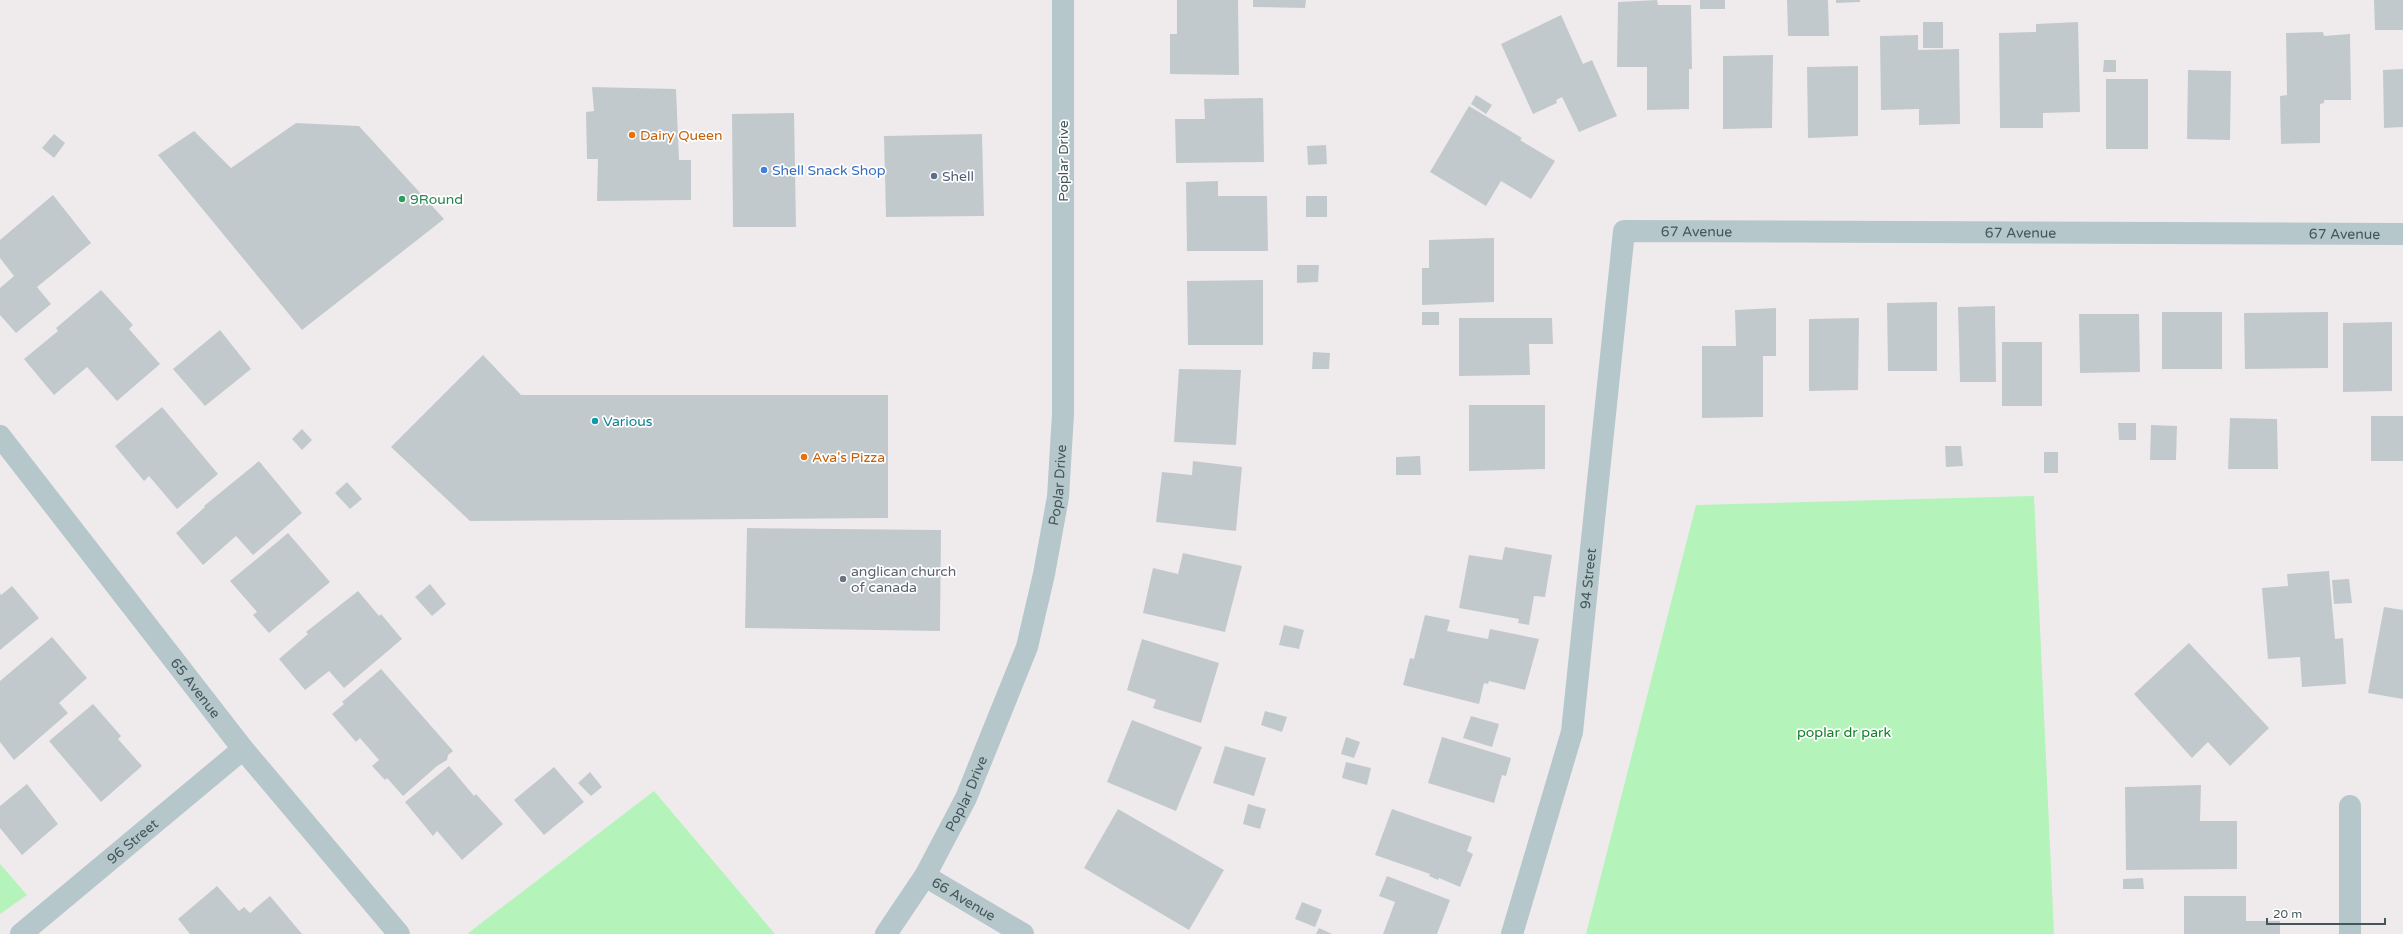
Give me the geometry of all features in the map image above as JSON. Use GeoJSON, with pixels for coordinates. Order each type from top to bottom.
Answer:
{"type":"FeatureCollection","features":[{"type":"Feature","properties":{"kind":"street","name":"Poplar Drive"},"geometry":{"type":"LineString","coordinates":[[886,934],[924,876],[966,798],[1027,647],[1044,574],[1058,497],[1063,414],[1063,0]]}},
{"type":"Feature","properties":{"kind":"street","name":"94 Street"},"geometry":{"type":"LineString","coordinates":[[1512,934],[1572,732],[1624,231],[1639,231]]}},
{"type":"Feature","properties":{"kind":"street","name":"67 Avenue"},"geometry":{"type":"LineString","coordinates":[[1639,231],[2403,234]]}},
{"type":"Feature","properties":{"kind":"street","name":"65 Avenue"},"geometry":{"type":"LineString","coordinates":[[0,436],[243,749],[399,934]]}},
{"type":"Feature","properties":{"kind":"street","name":"96 Street"},"geometry":{"type":"LineString","coordinates":[[21,934],[243,749]]}},
{"type":"Feature","properties":{"kind":"street"},"geometry":{"type":"LineString","coordinates":[[2350,806],[2350,934]]}},
{"type":"Feature","properties":{"kind":"street","name":"66 Avenue"},"geometry":{"type":"LineString","coordinates":[[924,876],[1023,934]]}},
{"type":"Feature","properties":{"kind":"green space","name":"poplar dr park"},"geometry":{"type":"Polygon","coordinates":[[[2034,496],[2054,934],[1586,934],[1696,505],[2034,496]]]}},
{"type":"Feature","properties":{"kind":"green space"},"geometry":{"type":"Polygon","coordinates":[[[654,791],[775,934],[467,934],[654,791]]]}},
{"type":"Feature","properties":{"kind":"green space"},"geometry":{"type":"Polygon","coordinates":[[[0,864],[27,895],[0,914],[0,864]]]}},
{"type":"Feature","properties":{"kind":"building"},"geometry":{"type":"Polygon","coordinates":[[[1177,0],[1238,0],[1239,75],[1170,74],[1170,34],[1177,34],[1177,0]]]}},
{"type":"Feature","properties":{"kind":"building"},"geometry":{"type":"Polygon","coordinates":[[[1253,0],[1306,0],[1305,8],[1253,7],[1253,0]]]}},
{"type":"Feature","properties":{"kind":"building"},"geometry":{"type":"Polygon","coordinates":[[[1657,0],[1658,5],[1691,5],[1692,69],[1689,69],[1689,109],[1647,110],[1647,67],[1617,67],[1618,2],[1657,0]]]}},
{"type":"Feature","properties":{"kind":"building"},"geometry":{"type":"Polygon","coordinates":[[[1700,0],[1725,0],[1725,9],[1700,9],[1700,0]]]}},
{"type":"Feature","properties":{"kind":"building"},"geometry":{"type":"Polygon","coordinates":[[[1787,0],[1828,0],[1829,36],[1788,36],[1787,0]]]}},
{"type":"Feature","properties":{"kind":"building"},"geometry":{"type":"Polygon","coordinates":[[[1836,0],[1860,0],[1860,2],[1836,3],[1836,0]]]}},
{"type":"Feature","properties":{"kind":"building"},"geometry":{"type":"Polygon","coordinates":[[[2374,0],[2403,0],[2403,30],[2375,30],[2374,0]]]}},
{"type":"Feature","properties":{"kind":"building"},"geometry":{"type":"Polygon","coordinates":[[[1561,15],[1583,64],[1592,60],[1617,116],[1579,132],[1562,97],[1556,100],[1557,103],[1533,114],[1501,44],[1561,15]]]}},
{"type":"Feature","properties":{"kind":"building"},"geometry":{"type":"Polygon","coordinates":[[[1923,22],[1943,22],[1943,48],[1923,48],[1923,22]]]}},
{"type":"Feature","properties":{"kind":"building"},"geometry":{"type":"Polygon","coordinates":[[[2078,22],[2080,112],[2043,113],[2043,128],[2000,128],[1999,33],[2036,32],[2036,24],[2078,22]]]}},
{"type":"Feature","properties":{"kind":"building"},"geometry":{"type":"Polygon","coordinates":[[[2323,32],[2324,36],[2350,34],[2351,100],[2324,100],[2324,103],[2320,104],[2320,143],[2281,144],[2280,96],[2287,95],[2286,33],[2323,32]]]}},
{"type":"Feature","properties":{"kind":"building"},"geometry":{"type":"Polygon","coordinates":[[[1918,35],[1918,50],[1959,49],[1960,124],[1919,125],[1919,109],[1881,110],[1880,36],[1918,35]]]}},
{"type":"Feature","properties":{"kind":"building"},"geometry":{"type":"Polygon","coordinates":[[[1773,55],[1772,128],[1723,129],[1723,56],[1773,55]]]}},
{"type":"Feature","properties":{"kind":"building"},"geometry":{"type":"Polygon","coordinates":[[[2104,60],[2116,60],[2116,72],[2103,72],[2104,60]]]}},
{"type":"Feature","properties":{"kind":"building"},"geometry":{"type":"Polygon","coordinates":[[[1858,66],[1858,136],[1808,138],[1807,67],[1858,66]]]}},
{"type":"Feature","properties":{"kind":"building"},"geometry":{"type":"Polygon","coordinates":[[[2403,69],[2403,127],[2384,128],[2383,70],[2403,69]]]}},
{"type":"Feature","properties":{"kind":"building"},"geometry":{"type":"Polygon","coordinates":[[[2188,70],[2231,71],[2230,140],[2187,139],[2188,70]]]}},
{"type":"Feature","properties":{"kind":"building"},"geometry":{"type":"Polygon","coordinates":[[[2106,79],[2148,79],[2148,149],[2106,149],[2106,79]]]}},
{"type":"Feature","properties":{"kind":"building","name":"Dairy Queen"},"geometry":{"type":"Polygon","coordinates":[[[592,87],[676,89],[679,160],[691,160],[691,200],[597,201],[598,159],[587,159],[586,112],[594,111],[592,87]]]}},
{"type":"Feature","properties":{"kind":"building"},"geometry":{"type":"Polygon","coordinates":[[[1476,95],[1492,105],[1486,114],[1471,104],[1476,95]]]}},
{"type":"Feature","properties":{"kind":"building"},"geometry":{"type":"Polygon","coordinates":[[[1263,98],[1264,162],[1176,163],[1175,119],[1205,119],[1204,99],[1263,98]]]}},
{"type":"Feature","properties":{"kind":"building"},"geometry":{"type":"Polygon","coordinates":[[[1469,106],[1522,138],[1520,140],[1555,161],[1531,199],[1501,181],[1486,206],[1430,172],[1469,106]]]}},
{"type":"Feature","properties":{"kind":"building","name":"Shell Snack Shop"},"geometry":{"type":"Polygon","coordinates":[[[794,113],[796,227],[733,227],[732,114],[794,113]]]}},
{"type":"Feature","properties":{"kind":"building"},"geometry":{"type":"Polygon","coordinates":[[[296,123],[359,126],[444,219],[302,330],[158,155],[194,131],[231,168],[296,123]]]}},
{"type":"Feature","properties":{"kind":"building"},"geometry":{"type":"Polygon","coordinates":[[[54,134],[65,143],[54,158],[42,148],[54,134]]]}},
{"type":"Feature","properties":{"kind":"building","name":"Shell"},"geometry":{"type":"Polygon","coordinates":[[[982,134],[984,216],[886,217],[884,136],[982,134]]]}},
{"type":"Feature","properties":{"kind":"building"},"geometry":{"type":"Polygon","coordinates":[[[1326,145],[1327,164],[1308,165],[1307,146],[1326,145]]]}},
{"type":"Feature","properties":{"kind":"building"},"geometry":{"type":"Polygon","coordinates":[[[1218,181],[1218,196],[1267,196],[1268,251],[1187,251],[1186,182],[1218,181]]]}},
{"type":"Feature","properties":{"kind":"building"},"geometry":{"type":"Polygon","coordinates":[[[53,195],[91,243],[37,287],[51,304],[16,333],[0,315],[0,288],[14,276],[0,258],[0,240],[53,195]]]}},
{"type":"Feature","properties":{"kind":"building"},"geometry":{"type":"Polygon","coordinates":[[[1306,196],[1327,196],[1327,217],[1306,217],[1306,196]]]}},
{"type":"Feature","properties":{"kind":"building"},"geometry":{"type":"Polygon","coordinates":[[[1494,238],[1494,302],[1422,305],[1422,268],[1429,268],[1429,240],[1494,238]]]}},
{"type":"Feature","properties":{"kind":"building"},"geometry":{"type":"Polygon","coordinates":[[[1297,265],[1319,265],[1318,282],[1297,283],[1297,265]]]}},
{"type":"Feature","properties":{"kind":"building"},"geometry":{"type":"Polygon","coordinates":[[[1263,280],[1263,345],[1188,345],[1187,281],[1263,280]]]}},
{"type":"Feature","properties":{"kind":"building"},"geometry":{"type":"Polygon","coordinates":[[[101,290],[133,325],[129,329],[160,364],[117,401],[87,367],[54,395],[24,359],[58,331],[56,328],[101,290]]]}},
{"type":"Feature","properties":{"kind":"building"},"geometry":{"type":"Polygon","coordinates":[[[1937,302],[1937,371],[1888,371],[1887,303],[1937,302]]]}},
{"type":"Feature","properties":{"kind":"building"},"geometry":{"type":"Polygon","coordinates":[[[1995,306],[1996,382],[1960,382],[1958,307],[1995,306]]]}},
{"type":"Feature","properties":{"kind":"building"},"geometry":{"type":"Polygon","coordinates":[[[1776,308],[1776,356],[1763,356],[1763,417],[1702,418],[1702,346],[1736,346],[1735,310],[1776,308]]]}},
{"type":"Feature","properties":{"kind":"building"},"geometry":{"type":"Polygon","coordinates":[[[1422,312],[1439,312],[1439,325],[1422,325],[1422,312]]]}},
{"type":"Feature","properties":{"kind":"building"},"geometry":{"type":"Polygon","coordinates":[[[2162,312],[2222,312],[2222,369],[2162,369],[2162,312]]]}},
{"type":"Feature","properties":{"kind":"building"},"geometry":{"type":"Polygon","coordinates":[[[2328,312],[2328,368],[2245,369],[2244,313],[2328,312]]]}},
{"type":"Feature","properties":{"kind":"building"},"geometry":{"type":"Polygon","coordinates":[[[2079,314],[2139,314],[2140,372],[2080,373],[2079,314]]]}},
{"type":"Feature","properties":{"kind":"building"},"geometry":{"type":"Polygon","coordinates":[[[1459,318],[1552,318],[1553,344],[1529,344],[1530,375],[1459,376],[1459,318]]]}},
{"type":"Feature","properties":{"kind":"building"},"geometry":{"type":"Polygon","coordinates":[[[1859,318],[1858,390],[1809,391],[1809,319],[1859,318]]]}},
{"type":"Feature","properties":{"kind":"building"},"geometry":{"type":"Polygon","coordinates":[[[2392,322],[2392,391],[2343,392],[2343,323],[2392,322]]]}},
{"type":"Feature","properties":{"kind":"building"},"geometry":{"type":"Polygon","coordinates":[[[220,330],[251,369],[205,406],[173,369],[220,330]]]}},
{"type":"Feature","properties":{"kind":"building"},"geometry":{"type":"Polygon","coordinates":[[[2002,342],[2042,342],[2042,406],[2002,406],[2002,342]]]}},
{"type":"Feature","properties":{"kind":"building"},"geometry":{"type":"Polygon","coordinates":[[[1313,352],[1330,353],[1329,369],[1312,369],[1313,352]]]}},
{"type":"Feature","properties":{"kind":"building","name":"Various"},"geometry":{"type":"Polygon","coordinates":[[[483,355],[521,395],[888,395],[888,518],[470,521],[391,447],[483,355]]]}},
{"type":"Feature","properties":{"kind":"building"},"geometry":{"type":"Polygon","coordinates":[[[1179,369],[1241,370],[1236,445],[1174,442],[1179,369]]]}},
{"type":"Feature","properties":{"kind":"building"},"geometry":{"type":"Polygon","coordinates":[[[1469,405],[1545,405],[1545,469],[1469,471],[1469,405]]]}},
{"type":"Feature","properties":{"kind":"building"},"geometry":{"type":"Polygon","coordinates":[[[162,407],[218,474],[177,509],[149,476],[144,481],[115,446],[162,407]]]}},
{"type":"Feature","properties":{"kind":"building"},"geometry":{"type":"Polygon","coordinates":[[[2371,416],[2403,416],[2403,461],[2371,461],[2371,416]]]}},
{"type":"Feature","properties":{"kind":"building"},"geometry":{"type":"Polygon","coordinates":[[[2230,418],[2277,419],[2278,469],[2228,469],[2230,418]]]}},
{"type":"Feature","properties":{"kind":"building"},"geometry":{"type":"Polygon","coordinates":[[[2118,423],[2136,423],[2136,440],[2119,440],[2118,423]]]}},
{"type":"Feature","properties":{"kind":"building"},"geometry":{"type":"Polygon","coordinates":[[[2151,425],[2177,426],[2176,460],[2150,460],[2151,425]]]}},
{"type":"Feature","properties":{"kind":"building"},"geometry":{"type":"Polygon","coordinates":[[[302,429],[312,440],[302,450],[292,439],[302,429]]]}},
{"type":"Feature","properties":{"kind":"building"},"geometry":{"type":"Polygon","coordinates":[[[1945,446],[1961,446],[1963,466],[1946,467],[1945,446]]]}},
{"type":"Feature","properties":{"kind":"building"},"geometry":{"type":"Polygon","coordinates":[[[2044,452],[2058,452],[2058,473],[2044,473],[2044,452]]]}},
{"type":"Feature","properties":{"kind":"building"},"geometry":{"type":"Polygon","coordinates":[[[1420,456],[1421,475],[1396,475],[1396,457],[1420,456]]]}},
{"type":"Feature","properties":{"kind":"building"},"geometry":{"type":"Polygon","coordinates":[[[259,461],[302,513],[253,555],[236,536],[203,565],[176,533],[205,507],[204,506],[259,461]]]}},
{"type":"Feature","properties":{"kind":"building"},"geometry":{"type":"Polygon","coordinates":[[[1193,461],[1242,467],[1236,531],[1156,522],[1162,472],[1192,475],[1193,461]]]}},
{"type":"Feature","properties":{"kind":"building"},"geometry":{"type":"Polygon","coordinates":[[[347,482],[362,499],[350,509],[335,493],[347,482]]]}},
{"type":"Feature","properties":{"kind":"building","name":"anglican church of canada"},"geometry":{"type":"Polygon","coordinates":[[[747,528],[941,530],[940,631],[745,628],[747,528]]]}},
{"type":"Feature","properties":{"kind":"building"},"geometry":{"type":"Polygon","coordinates":[[[288,533],[330,582],[269,633],[253,615],[257,612],[230,581],[288,533]]]}},
{"type":"Feature","properties":{"kind":"building"},"geometry":{"type":"Polygon","coordinates":[[[1505,547],[1552,555],[1545,597],[1534,596],[1529,625],[1518,623],[1519,619],[1459,608],[1469,555],[1502,560],[1505,547]]]}},
{"type":"Feature","properties":{"kind":"building"},"geometry":{"type":"Polygon","coordinates":[[[1183,553],[1242,566],[1225,632],[1143,613],[1153,568],[1178,574],[1183,553]]]}},
{"type":"Feature","properties":{"kind":"building"},"geometry":{"type":"Polygon","coordinates":[[[2329,571],[2335,639],[2343,638],[2346,684],[2302,687],[2300,657],[2268,659],[2262,588],[2288,586],[2287,574],[2329,571]]]}},
{"type":"Feature","properties":{"kind":"building"},"geometry":{"type":"Polygon","coordinates":[[[2349,579],[2352,603],[2334,604],[2332,580],[2349,579]]]}},
{"type":"Feature","properties":{"kind":"building"},"geometry":{"type":"Polygon","coordinates":[[[430,584],[446,604],[432,616],[415,597],[430,584]]]}},
{"type":"Feature","properties":{"kind":"building"},"geometry":{"type":"Polygon","coordinates":[[[12,586],[39,618],[0,650],[0,593],[1,595],[12,586]]]}},
{"type":"Feature","properties":{"kind":"building"},"geometry":{"type":"Polygon","coordinates":[[[358,591],[379,616],[381,614],[402,639],[344,688],[329,671],[305,690],[279,659],[308,634],[306,632],[358,591]]]}},
{"type":"Feature","properties":{"kind":"building"},"geometry":{"type":"Polygon","coordinates":[[[2384,607],[2403,610],[2403,699],[2368,693],[2384,607]]]}},
{"type":"Feature","properties":{"kind":"building"},"geometry":{"type":"Polygon","coordinates":[[[1425,615],[1450,620],[1447,631],[1488,639],[1490,629],[1539,639],[1525,690],[1489,681],[1488,684],[1484,683],[1479,704],[1403,685],[1410,658],[1414,659],[1425,615]]]}},
{"type":"Feature","properties":{"kind":"building"},"geometry":{"type":"Polygon","coordinates":[[[1284,625],[1304,630],[1299,649],[1279,645],[1284,625]]]}},
{"type":"Feature","properties":{"kind":"building"},"geometry":{"type":"Polygon","coordinates":[[[52,637],[87,678],[59,703],[68,713],[14,760],[0,742],[0,681],[52,637]]]}},
{"type":"Feature","properties":{"kind":"building"},"geometry":{"type":"Polygon","coordinates":[[[1142,639],[1219,663],[1201,723],[1153,708],[1156,700],[1127,690],[1142,639]]]}},
{"type":"Feature","properties":{"kind":"building"},"geometry":{"type":"Polygon","coordinates":[[[2189,643],[2269,728],[2230,766],[2208,742],[2192,758],[2134,694],[2189,643]]]}},
{"type":"Feature","properties":{"kind":"building"},"geometry":{"type":"Polygon","coordinates":[[[381,669],[453,751],[448,755],[447,760],[437,766],[403,796],[387,778],[385,780],[372,766],[379,760],[360,738],[356,742],[332,714],[344,704],[342,702],[381,669]]]}},
{"type":"Feature","properties":{"kind":"building"},"geometry":{"type":"Polygon","coordinates":[[[93,704],[121,736],[118,739],[142,766],[101,802],[49,741],[93,704]]]}},
{"type":"Feature","properties":{"kind":"building"},"geometry":{"type":"Polygon","coordinates":[[[1265,711],[1287,717],[1282,732],[1261,725],[1265,711]]]}},
{"type":"Feature","properties":{"kind":"building"},"geometry":{"type":"Polygon","coordinates":[[[1471,716],[1499,724],[1492,747],[1463,738],[1471,716]]]}},
{"type":"Feature","properties":{"kind":"building"},"geometry":{"type":"Polygon","coordinates":[[[1132,720],[1202,747],[1176,811],[1107,782],[1132,720]]]}},
{"type":"Feature","properties":{"kind":"building"},"geometry":{"type":"Polygon","coordinates":[[[1346,737],[1360,742],[1354,758],[1341,754],[1346,737]]]}},
{"type":"Feature","properties":{"kind":"building"},"geometry":{"type":"Polygon","coordinates":[[[1442,737],[1511,758],[1506,776],[1502,775],[1494,803],[1428,783],[1442,737]]]}},
{"type":"Feature","properties":{"kind":"building"},"geometry":{"type":"Polygon","coordinates":[[[1225,746],[1266,758],[1254,796],[1213,783],[1225,746]]]}},
{"type":"Feature","properties":{"kind":"building"},"geometry":{"type":"Polygon","coordinates":[[[1346,762],[1371,768],[1367,785],[1342,778],[1346,762]]]}},
{"type":"Feature","properties":{"kind":"building"},"geometry":{"type":"Polygon","coordinates":[[[449,766],[474,796],[476,794],[503,824],[462,860],[437,831],[433,836],[405,802],[449,766]]]}},
{"type":"Feature","properties":{"kind":"building"},"geometry":{"type":"Polygon","coordinates":[[[554,767],[584,802],[544,835],[514,800],[554,767]]]}},
{"type":"Feature","properties":{"kind":"building"},"geometry":{"type":"Polygon","coordinates":[[[590,772],[602,787],[591,796],[578,783],[590,772]]]}},
{"type":"Feature","properties":{"kind":"building"},"geometry":{"type":"Polygon","coordinates":[[[27,784],[58,824],[22,855],[0,828],[0,806],[27,784]]]}},
{"type":"Feature","properties":{"kind":"building"},"geometry":{"type":"Polygon","coordinates":[[[2201,785],[2200,821],[2237,821],[2237,869],[2126,870],[2125,787],[2201,785]]]}},
{"type":"Feature","properties":{"kind":"building"},"geometry":{"type":"Polygon","coordinates":[[[1248,804],[1266,809],[1260,829],[1243,824],[1248,804]]]}},
{"type":"Feature","properties":{"kind":"building"},"geometry":{"type":"Polygon","coordinates":[[[1118,809],[1224,870],[1189,930],[1084,868],[1118,809]]]}},
{"type":"Feature","properties":{"kind":"building"},"geometry":{"type":"Polygon","coordinates":[[[1392,809],[1472,837],[1467,851],[1473,854],[1460,887],[1439,878],[1438,880],[1429,876],[1430,874],[1375,855],[1392,809]]]}},
{"type":"Feature","properties":{"kind":"building"},"geometry":{"type":"Polygon","coordinates":[[[1387,876],[1450,900],[1437,934],[1383,934],[1395,902],[1379,896],[1387,876]]]}},
{"type":"Feature","properties":{"kind":"building"},"geometry":{"type":"Polygon","coordinates":[[[2143,878],[2144,889],[2123,889],[2123,879],[2143,878]]]}},
{"type":"Feature","properties":{"kind":"building"},"geometry":{"type":"Polygon","coordinates":[[[217,886],[239,911],[244,907],[250,913],[270,896],[302,934],[190,934],[178,919],[217,886]]]}},
{"type":"Feature","properties":{"kind":"building"},"geometry":{"type":"Polygon","coordinates":[[[2184,896],[2246,896],[2246,921],[2280,921],[2280,934],[2184,934],[2184,896]]]}},
{"type":"Feature","properties":{"kind":"building"},"geometry":{"type":"Polygon","coordinates":[[[1302,902],[1322,910],[1315,927],[1295,919],[1302,902]]]}},
{"type":"Feature","properties":{"kind":"building"},"geometry":{"type":"Polygon","coordinates":[[[1319,928],[1332,934],[1316,934],[1319,928]]]}},
{"type":"Feature","properties":{"kind":"place","name":"Dairy Queen"},"geometry":{"type":"Point","coordinates":[632,135]}},
{"type":"Feature","properties":{"kind":"place","name":"Shell Snack Shop"},"geometry":{"type":"Point","coordinates":[764,170]}},
{"type":"Feature","properties":{"kind":"place","name":"Shell"},"geometry":{"type":"Point","coordinates":[934,176]}},
{"type":"Feature","properties":{"kind":"place","name":"9Round"},"geometry":{"type":"Point","coordinates":[402,199]}},
{"type":"Feature","properties":{"kind":"place","name":"Various"},"geometry":{"type":"Point","coordinates":[595,421]}},
{"type":"Feature","properties":{"kind":"place","name":"Ava's Pizza"},"geometry":{"type":"Point","coordinates":[804,457]}},
{"type":"Feature","properties":{"kind":"place","name":"anglican church of canada"},"geometry":{"type":"Point","coordinates":[843,579]}}]}
